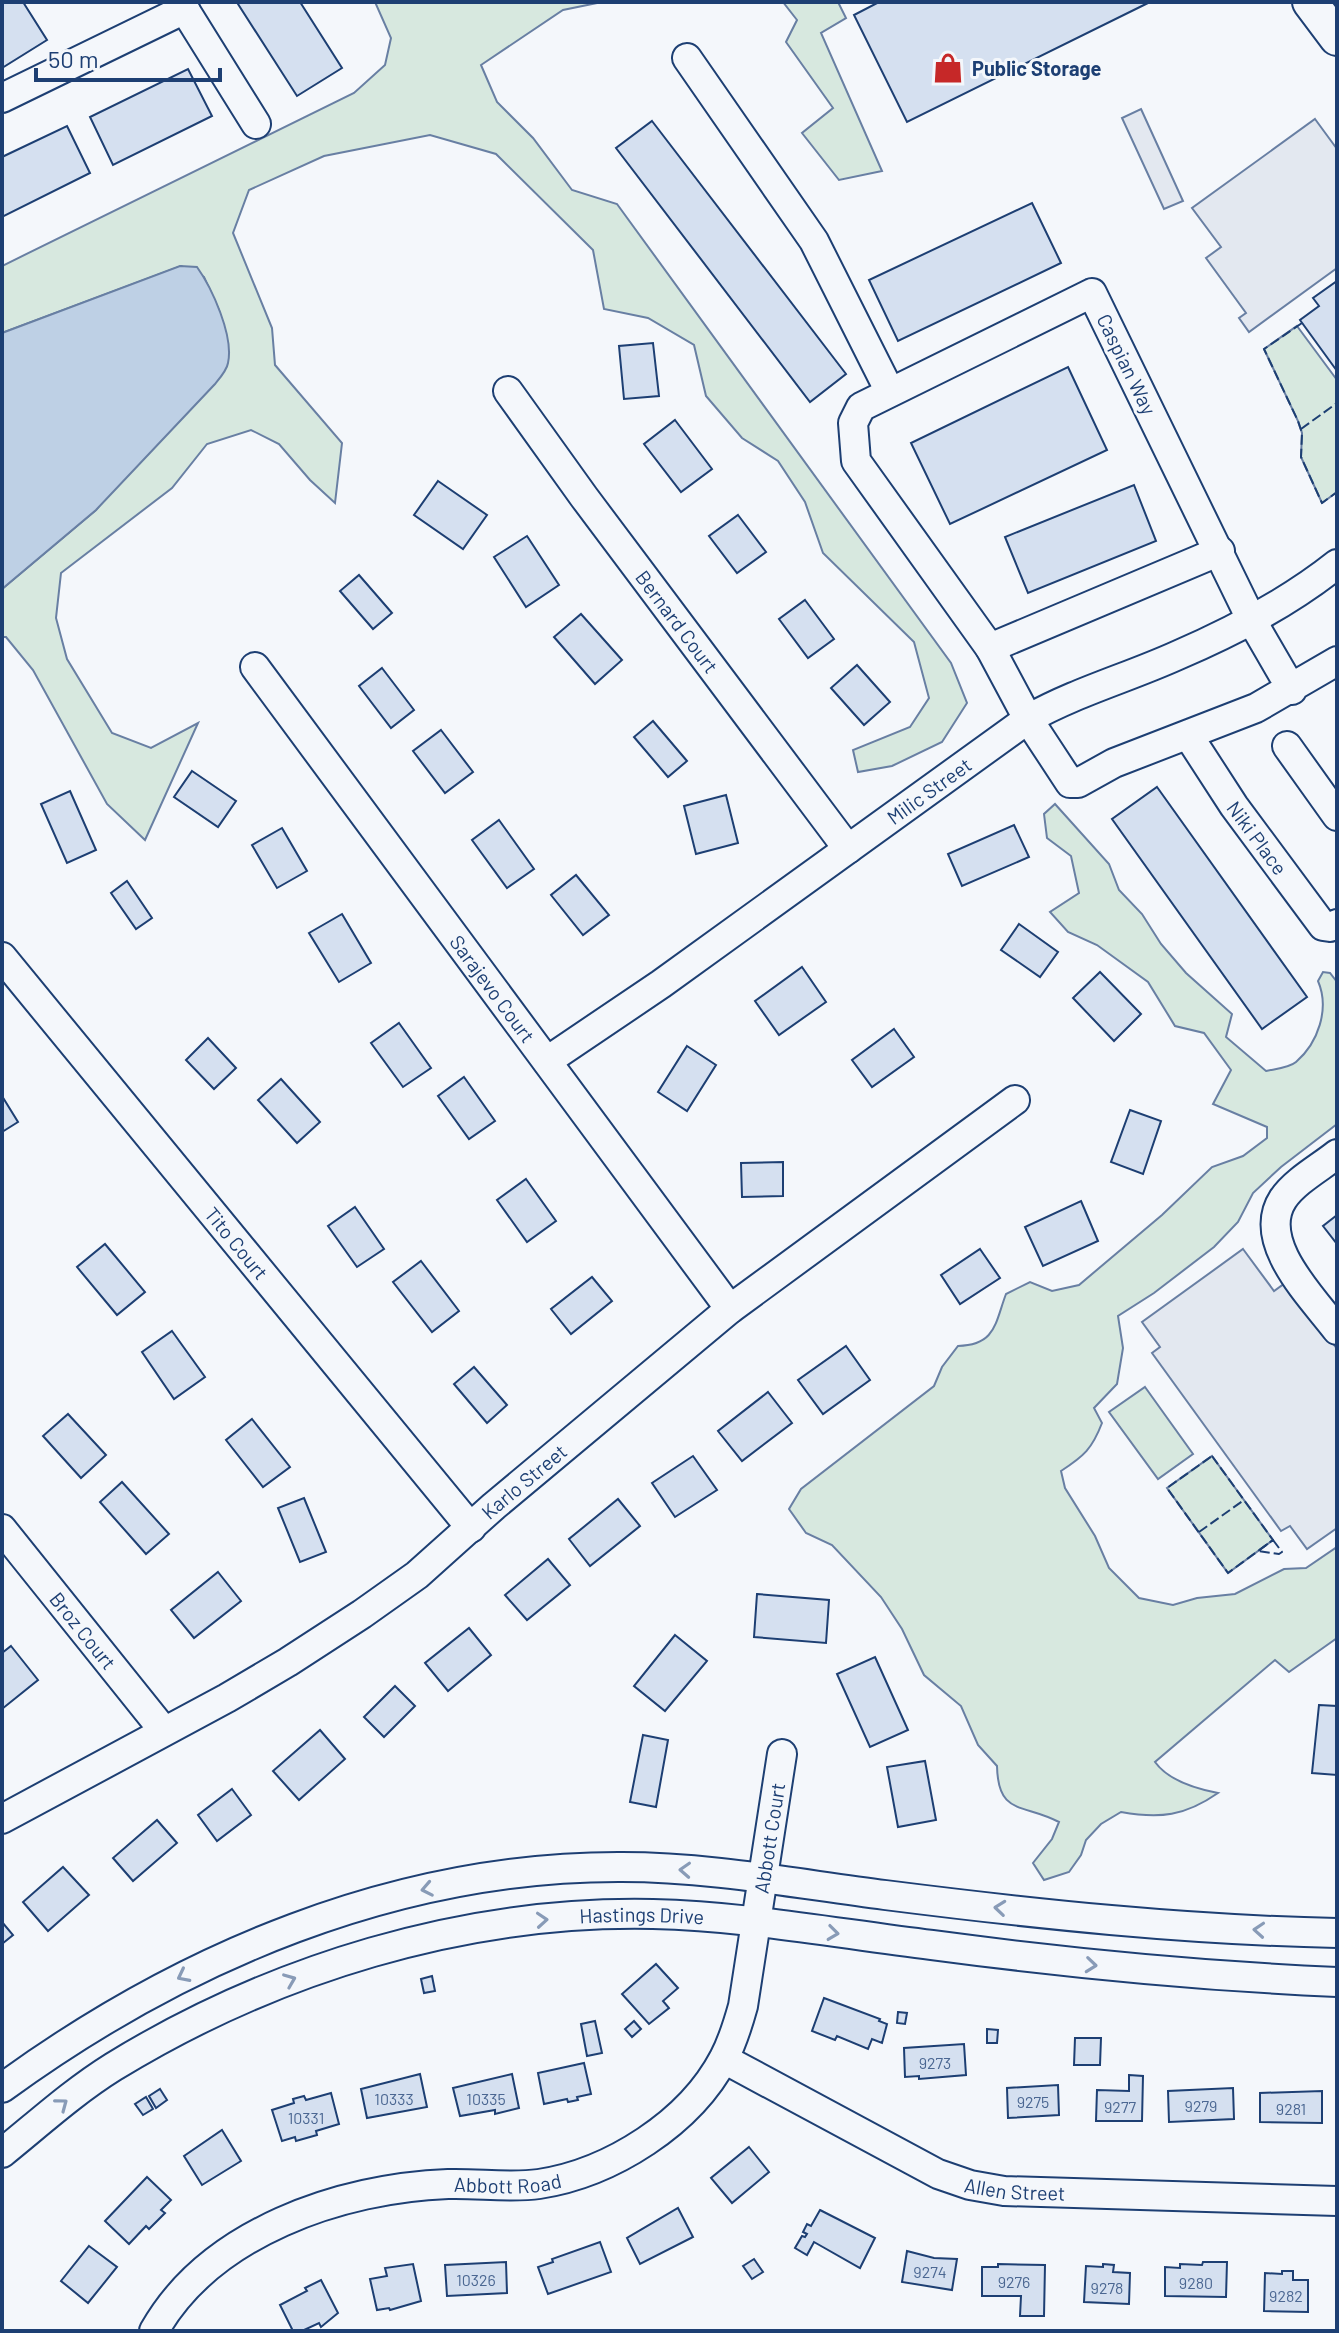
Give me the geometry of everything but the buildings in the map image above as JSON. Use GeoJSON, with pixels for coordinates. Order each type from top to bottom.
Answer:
{"type":"FeatureCollection","features":[{"type":"Feature","properties":{"kind":"main road"},"geometry":{"type":"LineString","coordinates":[[1310,2],[1337,38]]}},
{"type":"Feature","properties":{"kind":"street"},"geometry":{"type":"LineString","coordinates":[[2,98],[182,6],[256,124]]}},
{"type":"Feature","properties":{"kind":"street"},"geometry":{"type":"LineString","coordinates":[[687,58],[814,241],[890,392]]}},
{"type":"Feature","properties":{"kind":"street","name":"Caspian Way"},"geometry":{"type":"LineString","coordinates":[[1028,719],[990,648],[856,461],[853,423],[861,407],[1092,293],[1252,621]]}},
{"type":"Feature","properties":{"kind":"street","name":"Bernard Court"},"geometry":{"type":"LineString","coordinates":[[508,391],[848,849]]}},
{"type":"Feature","properties":{"kind":"street"},"geometry":{"type":"LineString","coordinates":[[990,648],[1220,551]]}},
{"type":"Feature","properties":{"kind":"street","name":"Milic Street"},"geometry":{"type":"LineString","coordinates":[[547,1061],[661,984],[1028,719],[1083,691],[1174,657],[1252,621],[1310,585],[1337,564]]}},
{"type":"Feature","properties":{"kind":"street"},"geometry":{"type":"LineString","coordinates":[[1252,621],[1292,690]]}},
{"type":"Feature","properties":{"kind":"street"},"geometry":{"type":"LineString","coordinates":[[1028,719],[1070,783],[1078,783],[1114,763],[1256,708],[1292,690],[1337,661]]}},
{"type":"Feature","properties":{"kind":"street","name":"Sarajevo Court"},"geometry":{"type":"LineString","coordinates":[[255,667],[730,1309]]}},
{"type":"Feature","properties":{"kind":"street","name":"Niki Place"},"geometry":{"type":"LineString","coordinates":[[1188,735],[1234,806],[1323,926],[1337,924]]}},
{"type":"Feature","properties":{"kind":"street"},"geometry":{"type":"LineString","coordinates":[[1287,746],[1337,816]]}},
{"type":"Feature","properties":{"kind":"street","name":"Tito Court"},"geometry":{"type":"LineString","coordinates":[[2,957],[471,1528]]}},
{"type":"Feature","properties":{"kind":"street","name":"Karlo Street"},"geometry":{"type":"LineString","coordinates":[[2,1819],[288,1662],[417,1575],[494,1506],[730,1309],[1015,1100]]}},
{"type":"Feature","properties":{"kind":"street"},"geometry":{"type":"LineString","coordinates":[[1337,1154],[1283,1198],[1276,1233],[1279,1251],[1337,1330]]}},
{"type":"Feature","properties":{"kind":"street","name":"Broz Court"},"geometry":{"type":"LineString","coordinates":[[2,1529],[164,1731]]}},
{"type":"Feature","properties":{"kind":"street","name":"Abbott Court"},"geometry":{"type":"LineString","coordinates":[[756,1923],[782,1754]]}},
{"type":"Feature","properties":{"kind":"street"},"geometry":{"type":"LineString","coordinates":[[2,2088],[62,2044],[133,2001],[222,1956],[315,1920],[395,1895],[485,1877],[553,1869],[623,1867],[703,1871],[955,1904],[1140,1922],[1337,1933]]}},
{"type":"Feature","properties":{"kind":"street","name":"Hastings Drive"},"geometry":{"type":"LineString","coordinates":[[2,2153],[56,2108],[111,2069],[225,2007],[299,1976],[357,1957],[465,1931],[528,1921],[653,1914],[756,1923],[1087,1965],[1227,1977],[1337,1982]]}},
{"type":"Feature","properties":{"kind":"street","name":"Abbott Road"},"geometry":{"type":"LineString","coordinates":[[154,2331],[188,2288],[218,2260],[253,2237],[298,2214],[338,2200],[397,2189],[448,2184],[537,2184],[602,2167],[639,2146],[680,2113],[707,2085],[724,2059],[743,2006],[756,1923]]}},
{"type":"Feature","properties":{"kind":"street","name":"Allen Street"},"geometry":{"type":"LineString","coordinates":[[724,2059],[938,2174],[970,2185],[1004,2191],[1337,2201]]}},
{"type":"Feature","properties":{"kind":"shaded area"},"geometry":{"type":"Polygon","coordinates":[[[375,2],[602,2],[563,10],[481,65],[497,102],[533,138],[572,190],[617,204],[951,663],[967,703],[942,742],[892,766],[858,772],[853,750],[910,727],[929,698],[914,642],[823,553],[805,502],[778,461],[742,438],[706,396],[694,345],[648,318],[604,309],[593,250],[496,154],[430,135],[324,156],[249,190],[233,233],[272,328],[275,365],[342,443],[335,503],[279,444],[251,430],[207,444],[172,488],[61,573],[56,618],[67,659],[112,733],[151,748],[198,723],[145,840],[107,804],[33,670],[6,637],[2,637],[2,589],[96,510],[228,344],[219,310],[204,277],[181,266],[2,333],[2,266],[354,93],[385,65],[391,38],[375,2]]]}},
{"type":"Feature","properties":{"kind":"shaded area"},"geometry":{"type":"Polygon","coordinates":[[[783,2],[838,2],[846,18],[821,33],[882,171],[839,180],[802,133],[833,108],[786,42],[797,20],[783,2]]]}},
{"type":"Feature","properties":{"kind":"shaded area"},"geometry":{"type":"Polygon","coordinates":[[[1141,109],[1183,201],[1164,209],[1122,118],[1141,109]]]}},
{"type":"Feature","properties":{"kind":"shaded area"},"geometry":{"type":"Polygon","coordinates":[[[1315,119],[1337,149],[1337,268],[1249,332],[1239,318],[1246,313],[1206,258],[1221,247],[1192,208],[1315,119]]]}},
{"type":"Feature","properties":{"kind":"shaded area"},"geometry":{"type":"Polygon","coordinates":[[[1297,326],[1337,380],[1337,492],[1322,503],[1301,457],[1302,433],[1298,421],[1264,349],[1297,326]]]}},
{"type":"Feature","properties":{"kind":"shaded area"},"geometry":{"type":"Polygon","coordinates":[[[1055,804],[1109,864],[1119,890],[1142,914],[1161,944],[1186,973],[1232,1014],[1226,1037],[1266,1071],[1290,1066],[1304,1054],[1320,1025],[1323,1003],[1318,981],[1323,972],[1330,973],[1337,982],[1337,1124],[1253,1193],[1238,1222],[1214,1247],[1118,1316],[1123,1348],[1117,1384],[1094,1408],[1102,1423],[1091,1446],[1061,1471],[1065,1488],[1095,1536],[1109,1568],[1139,1598],[1173,1605],[1197,1598],[1235,1594],[1284,1569],[1306,1568],[1337,1547],[1337,1638],[1289,1672],[1275,1660],[1155,1762],[1175,1779],[1218,1793],[1194,1807],[1172,1814],[1121,1812],[1101,1824],[1086,1840],[1081,1855],[1069,1872],[1044,1880],[1033,1863],[1052,1839],[1059,1822],[1008,1801],[998,1782],[997,1766],[978,1745],[961,1706],[924,1675],[902,1629],[881,1597],[832,1545],[806,1533],[789,1509],[801,1489],[934,1386],[942,1367],[958,1346],[971,1345],[987,1337],[996,1323],[1006,1294],[1030,1282],[1052,1291],[1079,1285],[1162,1215],[1212,1167],[1243,1156],[1267,1138],[1267,1127],[1213,1104],[1231,1070],[1204,1033],[1175,1026],[1148,982],[1097,945],[1068,932],[1050,912],[1079,893],[1071,856],[1047,838],[1044,814],[1055,804]]]}},
{"type":"Feature","properties":{"kind":"shaded area"},"geometry":{"type":"Polygon","coordinates":[[[1243,1249],[1274,1291],[1288,1281],[1337,1349],[1337,1528],[1307,1549],[1290,1526],[1281,1531],[1152,1353],[1160,1347],[1142,1322],[1243,1249]]]}},
{"type":"Feature","properties":{"kind":"shaded area"},"geometry":{"type":"Polygon","coordinates":[[[1145,1387],[1193,1454],[1158,1479],[1109,1412],[1145,1387]]]}},
{"type":"Feature","properties":{"kind":"shaded area"},"geometry":{"type":"Polygon","coordinates":[[[1212,1456],[1273,1540],[1228,1573],[1167,1488],[1212,1456]]]}},
{"type":"Feature","properties":{"kind":"water"},"geometry":{"type":"Polygon","coordinates":[[[180,266],[197,267],[215,299],[228,340],[225,371],[96,510],[2,589],[2,333],[180,266]]]}},
{"type":"Feature","properties":{"kind":"fence"},"geometry":{"type":"LineString","coordinates":[[1302,323],[1264,349],[1298,421],[1302,433],[1301,457],[1322,503],[1337,492]]}},
{"type":"Feature","properties":{"kind":"fence"},"geometry":{"type":"LineString","coordinates":[[1301,429],[1337,403]]}},
{"type":"Feature","properties":{"kind":"fence"},"geometry":{"type":"LineString","coordinates":[[1212,1456],[1273,1540],[1228,1573],[1167,1488],[1212,1456]]}},
{"type":"Feature","properties":{"kind":"fence"},"geometry":{"type":"LineString","coordinates":[[1199,1532],[1244,1500]]}},
{"type":"Feature","properties":{"kind":"fence"},"geometry":{"type":"LineString","coordinates":[[1273,1540],[1282,1552],[1258,1551],[1273,1540]]}},
{"type":"Feature","properties":{"kind":"place","name":"Public Storage"},"geometry":{"type":"Point","coordinates":[948,68]}}]}
